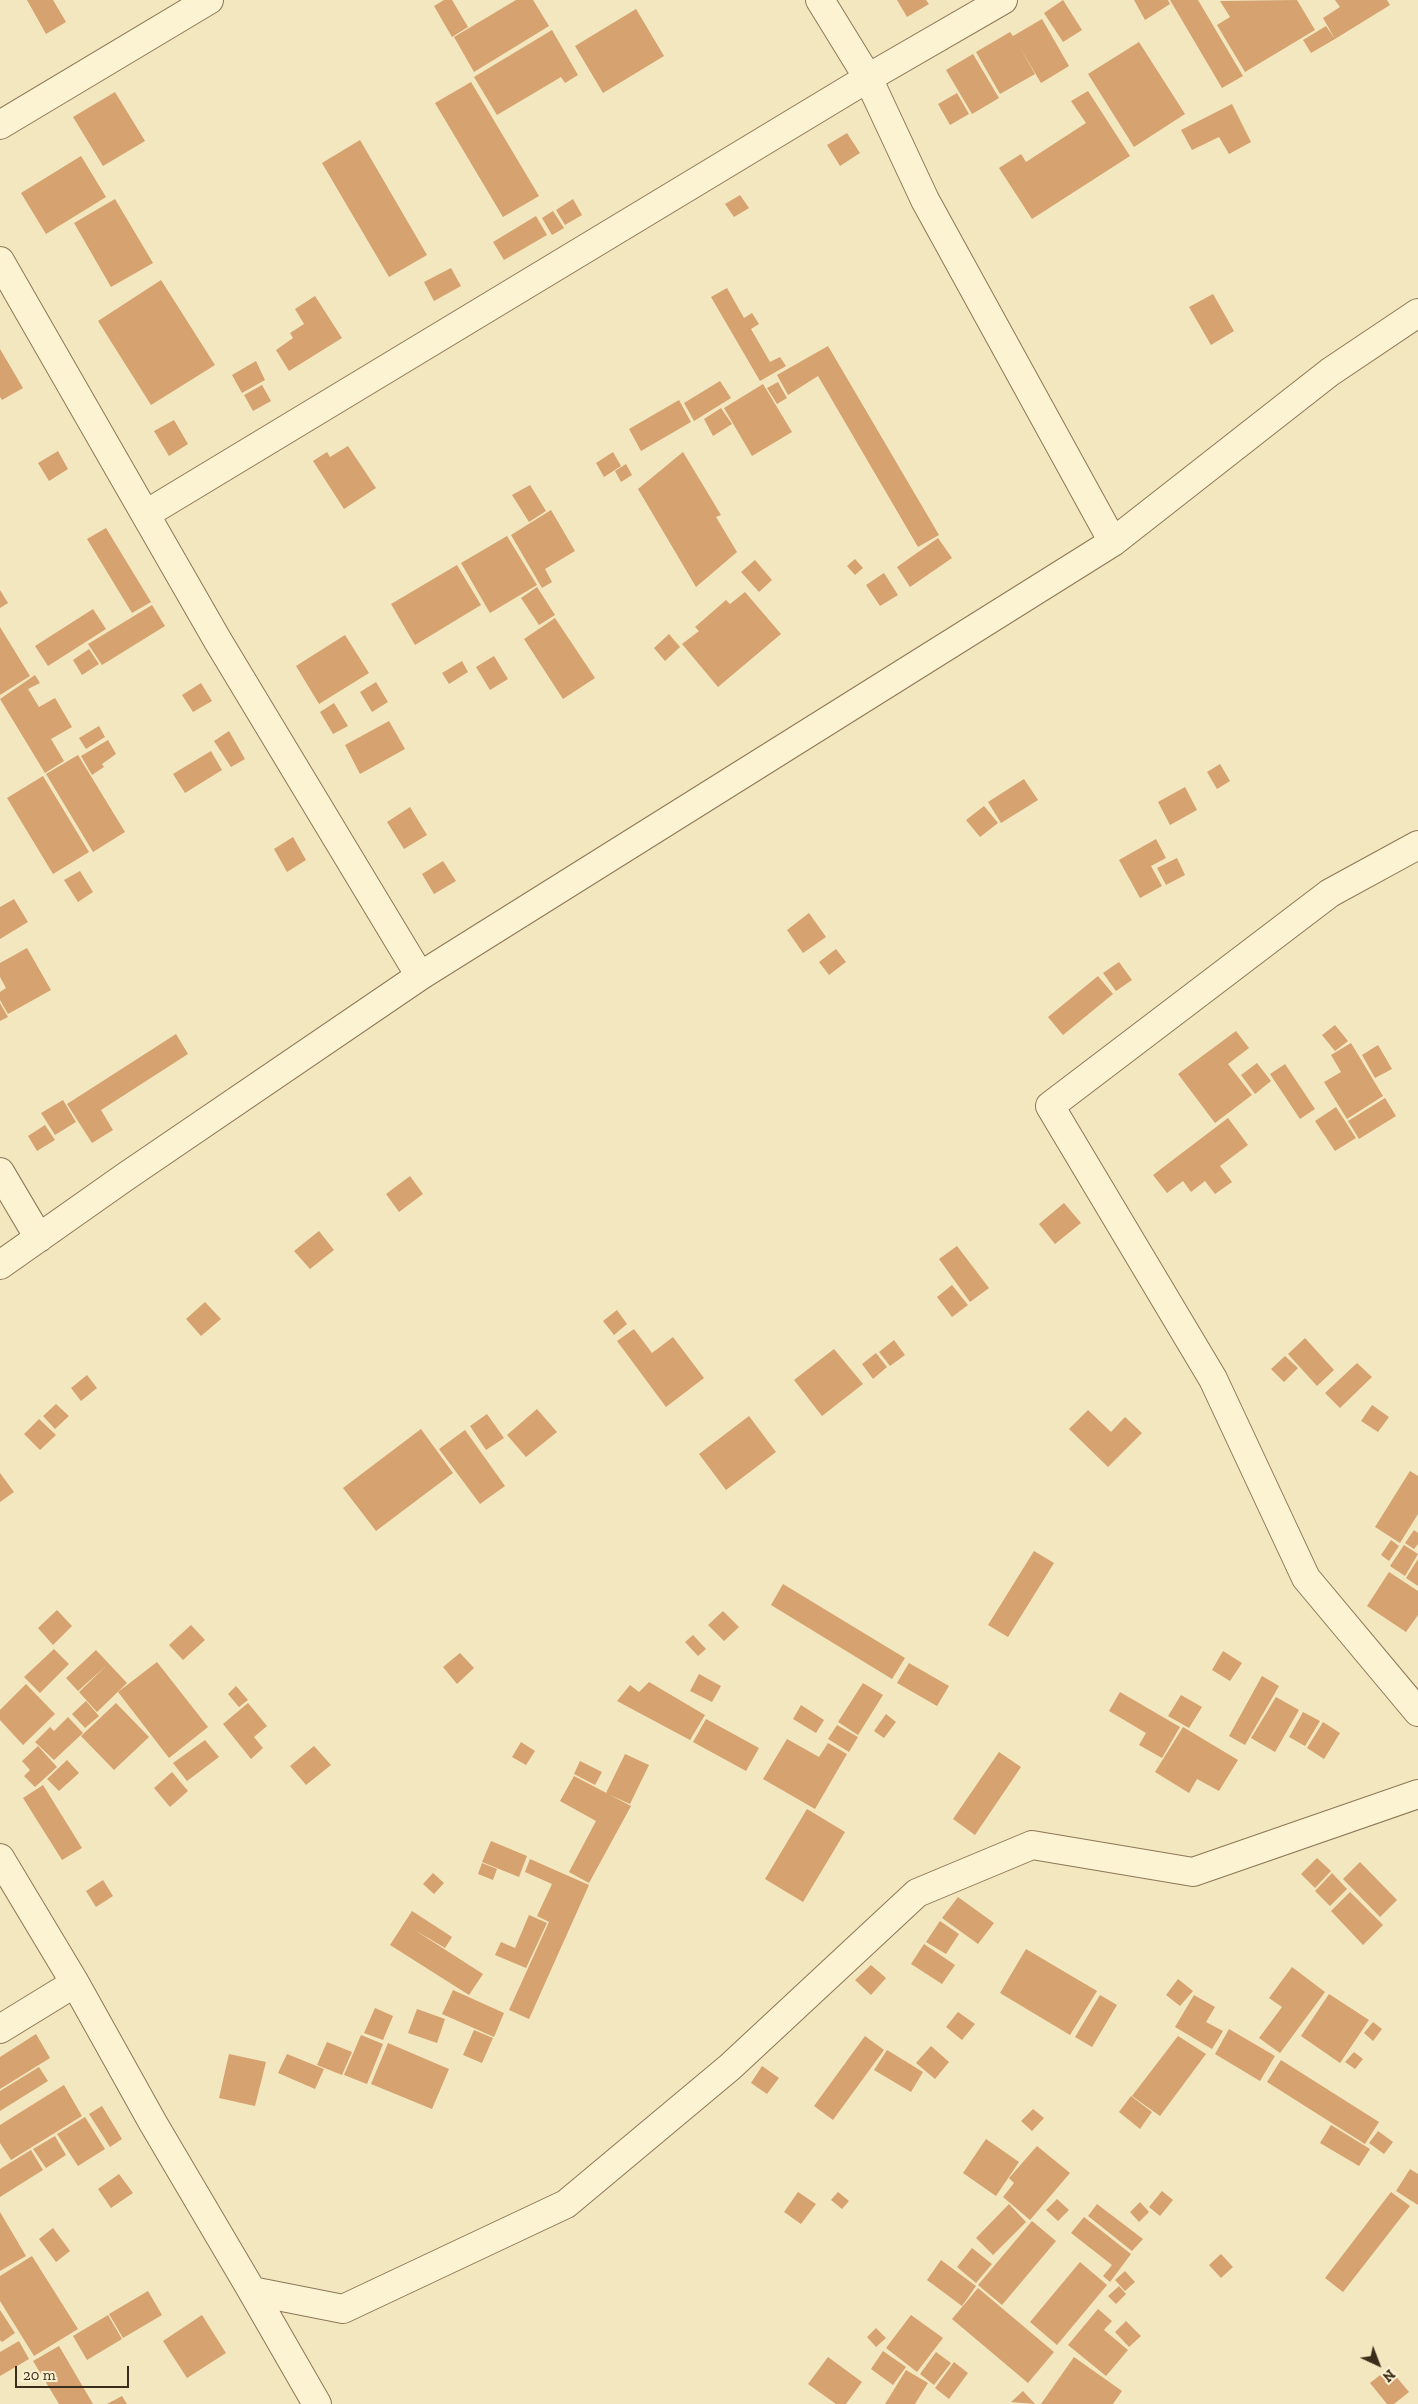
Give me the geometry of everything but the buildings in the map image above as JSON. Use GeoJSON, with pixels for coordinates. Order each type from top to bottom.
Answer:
{"type":"FeatureCollection","features":[{"type":"Feature","properties":{"kind":"street"},"geometry":{"type":"LineString","coordinates":[[0,125],[209,0]]}},
{"type":"Feature","properties":{"kind":"street"},"geometry":{"type":"LineString","coordinates":[[820,0],[868,78],[925,200],[1113,542]]}},
{"type":"Feature","properties":{"kind":"street"},"geometry":{"type":"LineString","coordinates":[[146,514],[868,78],[1003,0]]}},
{"type":"Feature","properties":{"kind":"street"},"geometry":{"type":"LineString","coordinates":[[0,261],[218,641],[420,976]]}},
{"type":"Feature","properties":{"kind":"street"},"geometry":{"type":"LineString","coordinates":[[0,1265],[126,1176],[420,976],[1113,542],[1330,372],[1418,313]]}},
{"type":"Feature","properties":{"kind":"street"},"geometry":{"type":"LineString","coordinates":[[1418,845],[1330,893],[1050,1106],[1213,1379],[1306,1578],[1418,1712]]}},
{"type":"Feature","properties":{"kind":"street"},"geometry":{"type":"LineString","coordinates":[[0,1172],[39,1238]]}},
{"type":"Feature","properties":{"kind":"street"},"geometry":{"type":"LineString","coordinates":[[252,2291],[343,2309],[566,2204],[730,2067],[917,1893],[1032,1845],[1193,1872],[1418,1794]]}},
{"type":"Feature","properties":{"kind":"street"},"geometry":{"type":"LineString","coordinates":[[0,1858],[75,1983],[316,2404]]}},
{"type":"Feature","properties":{"kind":"street"},"geometry":{"type":"LineString","coordinates":[[0,2029],[75,1983]]}}]}
